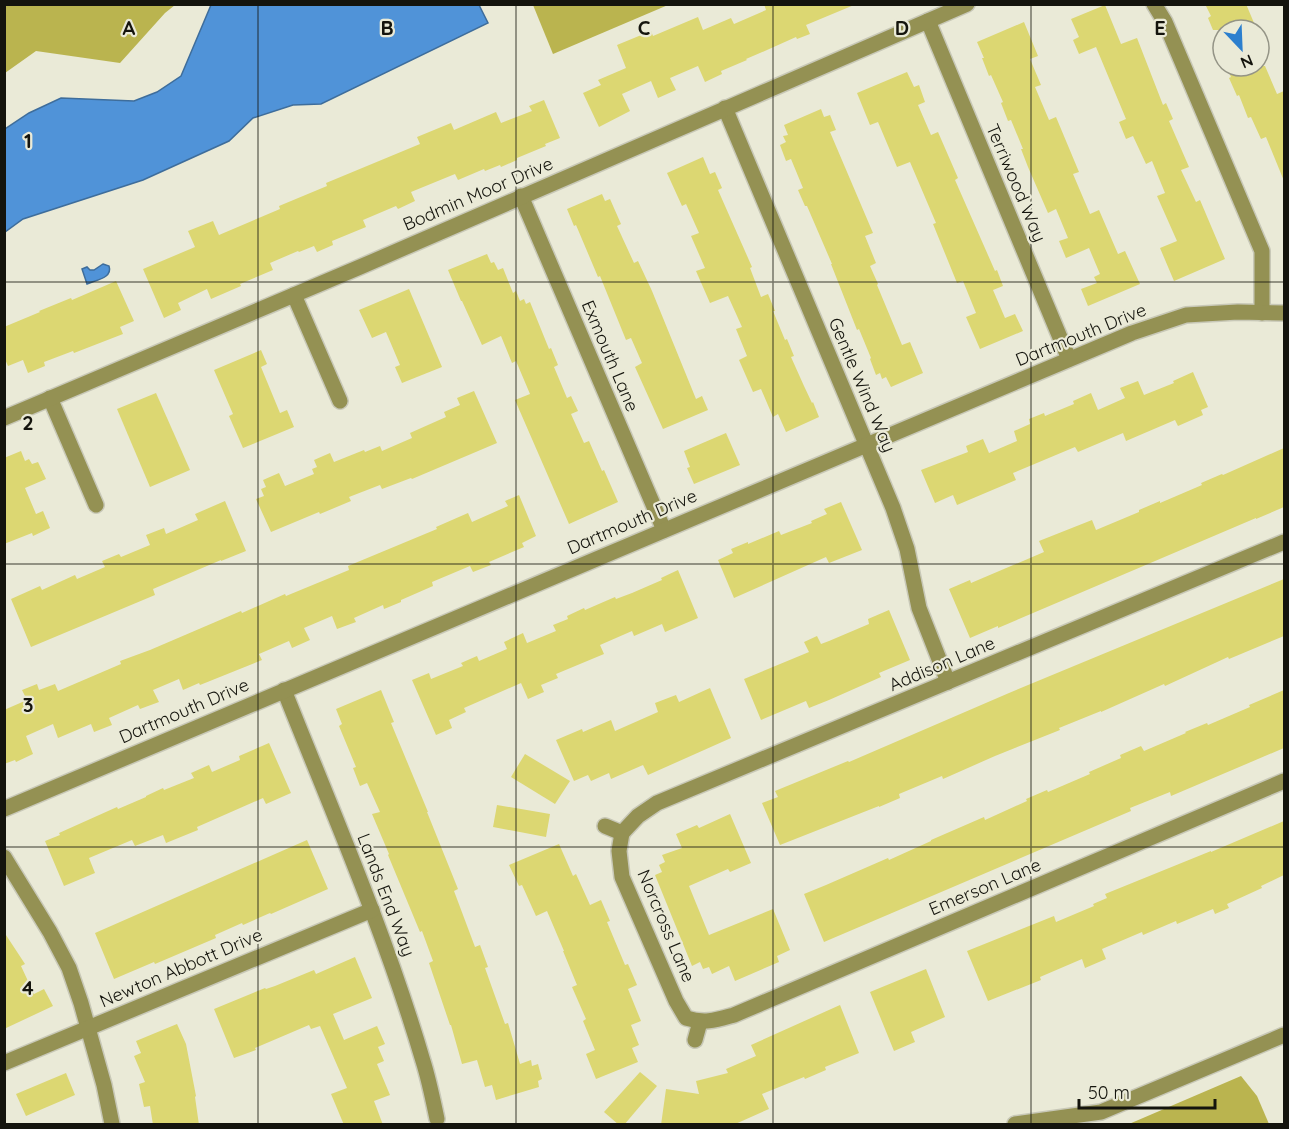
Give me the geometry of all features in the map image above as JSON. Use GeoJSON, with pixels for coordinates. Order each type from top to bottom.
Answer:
{"type":"FeatureCollection","features":[{"type":"Feature","properties":{"kind":"street","name":"Bodmin Moor Drive"},"geometry":{"type":"LineString","coordinates":[[4,417],[967,4]]}},
{"type":"Feature","properties":{"kind":"street"},"geometry":{"type":"LineString","coordinates":[[1154,4],[1166,22],[1262,251],[1262,313]]}},
{"type":"Feature","properties":{"kind":"street","name":"Terriwood Way"},"geometry":{"type":"LineString","coordinates":[[928,21],[1069,359]]}},
{"type":"Feature","properties":{"kind":"street","name":"Gentle Wind Way"},"geometry":{"type":"LineString","coordinates":[[725,108],[893,508],[907,549],[919,608],[948,682]]}},
{"type":"Feature","properties":{"kind":"street","name":"Exmouth Lane"},"geometry":{"type":"LineString","coordinates":[[521,196],[664,530]]}},
{"type":"Feature","properties":{"kind":"street"},"geometry":{"type":"LineString","coordinates":[[294,294],[340,401]]}},
{"type":"Feature","properties":{"kind":"street","name":"Dartmouth Drive"},"geometry":{"type":"LineString","coordinates":[[4,809],[1132,333],[1186,315],[1238,312],[1284,313]]}},
{"type":"Feature","properties":{"kind":"street"},"geometry":{"type":"LineString","coordinates":[[50,398],[96,505]]}},
{"type":"Feature","properties":{"kind":"street","name":"Addison Lane"},"geometry":{"type":"LineString","coordinates":[[622,833],[638,816],[657,803],[1284,542]]}},
{"type":"Feature","properties":{"kind":"street","name":"Lands End Way"},"geometry":{"type":"LineString","coordinates":[[284,690],[400,985],[421,1052],[437,1119]]}},
{"type":"Feature","properties":{"kind":"street","name":"Emerson Lane"},"geometry":{"type":"LineString","coordinates":[[699,1022],[734,1015],[1284,781]]}},
{"type":"Feature","properties":{"kind":"street"},"geometry":{"type":"LineString","coordinates":[[605,826],[622,833]]}},
{"type":"Feature","properties":{"kind":"street","name":"Norcross Lane"},"geometry":{"type":"LineString","coordinates":[[622,833],[619,851],[622,877],[676,1001],[686,1018],[699,1022]]}},
{"type":"Feature","properties":{"kind":"street"},"geometry":{"type":"LineString","coordinates":[[4,857],[69,968],[104,1085],[112,1125]]}},
{"type":"Feature","properties":{"kind":"street","name":"Newton Abbott Drive"},"geometry":{"type":"LineString","coordinates":[[4,1063],[372,909]]}},
{"type":"Feature","properties":{"kind":"street"},"geometry":{"type":"LineString","coordinates":[[695,1040],[699,1022]]}},
{"type":"Feature","properties":{"kind":"street"},"geometry":{"type":"LineString","coordinates":[[1015,1125],[1101,1112],[1284,1035]]}},
{"type":"Feature","properties":{"kind":"shaded area"},"geometry":{"type":"Polygon","coordinates":[[[5,4],[175,5],[120,63],[36,51],[5,73],[5,4]]]}},
{"type":"Feature","properties":{"kind":"shaded area"},"geometry":{"type":"Polygon","coordinates":[[[533,5],[668,5],[553,54],[533,5]]]}},
{"type":"Feature","properties":{"kind":"shaded area"},"geometry":{"type":"Polygon","coordinates":[[[1241,1076],[1257,1096],[1269,1124],[1129,1124],[1241,1076]]]}},
{"type":"Feature","properties":{"kind":"water"},"geometry":{"type":"Polygon","coordinates":[[[211,5],[479,5],[488,23],[321,104],[293,105],[253,118],[229,141],[143,180],[23,219],[5,232],[5,129],[29,113],[61,98],[134,101],[157,92],[181,76],[211,5]]]}},
{"type":"Feature","properties":{"kind":"water"},"geometry":{"type":"Polygon","coordinates":[[[103,264],[109,266],[109,273],[87,284],[82,269],[87,267],[94,270],[103,264]]]}},
{"type":"Feature","properties":{"kind":"building"},"geometry":{"type":"Polygon","coordinates":[[[764,4],[854,5],[806,25],[810,34],[797,39],[796,37],[746,59],[705,82],[698,66],[670,78],[676,90],[658,98],[651,81],[622,94],[630,111],[599,127],[583,93],[601,85],[598,80],[626,68],[617,45],[651,31],[653,36],[698,17],[703,30],[731,18],[734,24],[766,10],[764,4]]]}},
{"type":"Feature","properties":{"kind":"building"},"geometry":{"type":"Polygon","coordinates":[[[1205,4],[1246,4],[1252,18],[1211,18],[1211,25],[1208,18],[1211,16],[1205,4]]]}},
{"type":"Feature","properties":{"kind":"building"},"geometry":{"type":"Polygon","coordinates":[[[1105,5],[1121,44],[1137,38],[1163,105],[1166,103],[1173,119],[1169,121],[1189,167],[1181,170],[1196,202],[1200,200],[1225,259],[1174,281],[1160,248],[1177,241],[1157,196],[1165,193],[1152,161],[1146,164],[1133,136],[1126,139],[1119,122],[1126,119],[1096,47],[1079,54],[1073,40],[1079,37],[1071,19],[1105,5]]]}},
{"type":"Feature","properties":{"kind":"building"},"geometry":{"type":"Polygon","coordinates":[[[1024,22],[1038,56],[1030,59],[1041,85],[1035,87],[1049,120],[1056,117],[1079,172],[1073,174],[1090,214],[1099,210],[1118,254],[1125,251],[1140,284],[1088,306],[1081,289],[1097,283],[1094,277],[1100,274],[1089,248],[1066,258],[1059,241],[1068,238],[1056,209],[1048,213],[1011,120],[1008,121],[1001,103],[1003,102],[991,75],[989,76],[977,42],[1024,22]]]}},
{"type":"Feature","properties":{"kind":"building"},"geometry":{"type":"Polygon","coordinates":[[[907,72],[914,87],[919,85],[925,102],[918,105],[931,135],[938,132],[958,178],[955,180],[995,271],[997,270],[1003,286],[993,290],[1005,318],[1015,314],[1023,331],[980,349],[966,317],[976,313],[963,281],[957,283],[933,224],[936,223],[910,162],[897,167],[878,122],[870,125],[857,93],[907,72]]]}},
{"type":"Feature","properties":{"kind":"building"},"geometry":{"type":"Polygon","coordinates":[[[1229,78],[1270,78],[1277,94],[1284,91],[1284,181],[1266,137],[1261,139],[1251,117],[1248,118],[1239,95],[1237,96],[1229,78]]]}},
{"type":"Feature","properties":{"kind":"building"},"geometry":{"type":"Polygon","coordinates":[[[544,100],[560,138],[501,167],[500,165],[485,171],[484,169],[458,180],[455,174],[411,192],[415,201],[398,209],[396,206],[363,220],[366,227],[332,241],[333,245],[317,252],[314,246],[270,263],[273,270],[211,299],[207,289],[178,303],[181,310],[164,318],[143,269],[195,247],[188,231],[213,221],[219,235],[280,209],[279,206],[327,186],[326,183],[420,144],[417,137],[451,123],[454,130],[496,112],[501,123],[532,111],[529,106],[544,100]]]}},
{"type":"Feature","properties":{"kind":"building"},"geometry":{"type":"Polygon","coordinates":[[[821,109],[824,117],[830,115],[836,130],[830,132],[873,233],[865,236],[876,263],[870,266],[877,285],[902,345],[910,342],[923,373],[891,387],[886,377],[882,379],[880,373],[876,375],[832,264],[798,190],[803,188],[791,159],[786,161],[780,145],[786,142],[783,136],[788,135],[784,125],[821,109]]]}},
{"type":"Feature","properties":{"kind":"building"},"geometry":{"type":"Polygon","coordinates":[[[703,157],[710,174],[715,172],[722,188],[718,190],[752,267],[750,268],[761,297],[768,294],[785,340],[787,339],[794,356],[791,357],[819,417],[786,432],[778,414],[773,417],[761,389],[753,392],[739,360],[747,356],[736,329],[742,327],[728,296],[710,303],[696,271],[705,268],[691,236],[699,233],[686,204],[682,206],[667,173],[703,157]]]}},
{"type":"Feature","properties":{"kind":"building"},"geometry":{"type":"Polygon","coordinates":[[[602,194],[605,201],[610,199],[621,224],[617,226],[634,263],[638,261],[652,291],[696,399],[702,396],[708,410],[663,429],[635,367],[642,363],[631,338],[626,340],[600,276],[598,277],[567,209],[602,194]]]}},
{"type":"Feature","properties":{"kind":"building"},"geometry":{"type":"Polygon","coordinates":[[[487,254],[491,263],[494,262],[498,270],[503,268],[513,293],[516,291],[520,301],[524,299],[526,304],[530,302],[558,365],[554,367],[567,398],[571,396],[578,411],[571,414],[584,443],[589,441],[618,502],[569,524],[515,400],[530,394],[516,361],[512,363],[501,336],[482,345],[448,270],[487,254]]]}},
{"type":"Feature","properties":{"kind":"building"},"geometry":{"type":"Polygon","coordinates":[[[116,281],[134,321],[120,327],[123,334],[44,362],[45,366],[28,373],[23,360],[8,366],[4,357],[4,327],[116,281]]]}},
{"type":"Feature","properties":{"kind":"building"},"geometry":{"type":"Polygon","coordinates":[[[409,289],[442,367],[402,383],[395,367],[400,365],[386,332],[372,338],[359,310],[409,289]]]}},
{"type":"Feature","properties":{"kind":"building"},"geometry":{"type":"Polygon","coordinates":[[[261,350],[267,364],[261,367],[280,413],[287,410],[294,427],[243,448],[229,416],[233,414],[214,370],[261,350]]]}},
{"type":"Feature","properties":{"kind":"building"},"geometry":{"type":"Polygon","coordinates":[[[1193,372],[1208,407],[1201,410],[1203,415],[1178,426],[1175,420],[1126,441],[1123,433],[1078,452],[1075,447],[1013,473],[1016,480],[957,505],[953,495],[935,503],[921,470],[968,452],[966,446],[983,439],[989,453],[1017,441],[1014,431],[1030,424],[1029,419],[1044,413],[1045,416],[1074,404],[1073,401],[1091,393],[1098,410],[1125,398],[1120,388],[1138,381],[1144,395],[1174,383],[1173,381],[1193,372]]]}},
{"type":"Feature","properties":{"kind":"building"},"geometry":{"type":"Polygon","coordinates":[[[474,391],[497,443],[412,479],[382,489],[380,485],[349,497],[351,501],[271,532],[256,499],[264,496],[261,489],[266,487],[263,480],[279,473],[285,486],[314,474],[312,469],[317,467],[314,460],[330,453],[334,462],[380,446],[382,451],[412,438],[410,433],[446,417],[444,412],[460,405],[457,398],[474,391]]]}},
{"type":"Feature","properties":{"kind":"building"},"geometry":{"type":"Polygon","coordinates":[[[156,393],[190,470],[150,487],[117,409],[156,393]]]}},
{"type":"Feature","properties":{"kind":"building"},"geometry":{"type":"Polygon","coordinates":[[[726,433],[740,465],[694,484],[687,468],[690,467],[684,451],[726,433]]]}},
{"type":"Feature","properties":{"kind":"building"},"geometry":{"type":"Polygon","coordinates":[[[1284,448],[1284,507],[970,638],[949,589],[970,580],[971,583],[1044,552],[1039,541],[1092,520],[1096,530],[1284,448]]]}},
{"type":"Feature","properties":{"kind":"building"},"geometry":{"type":"Polygon","coordinates":[[[21,451],[25,461],[29,459],[32,464],[38,462],[46,479],[25,488],[36,514],[43,511],[50,528],[33,536],[32,533],[4,544],[4,458],[21,451]]]}},
{"type":"Feature","properties":{"kind":"building"},"geometry":{"type":"Polygon","coordinates":[[[519,495],[536,536],[522,543],[524,547],[489,562],[491,565],[473,572],[470,566],[432,582],[433,586],[401,602],[384,609],[383,605],[354,618],[356,622],[337,629],[332,616],[304,628],[310,640],[292,648],[289,641],[259,654],[262,660],[200,685],[199,683],[183,690],[179,679],[153,690],[159,702],[140,709],[138,705],[109,718],[112,725],[94,732],[91,724],[58,738],[53,724],[26,736],[33,754],[16,762],[15,760],[4,764],[4,710],[27,700],[22,690],[37,684],[39,690],[55,684],[58,691],[121,664],[120,661],[349,570],[348,566],[437,529],[436,527],[468,513],[472,522],[508,506],[505,501],[519,495]]]}},
{"type":"Feature","properties":{"kind":"building"},"geometry":{"type":"Polygon","coordinates":[[[225,501],[246,551],[153,589],[155,595],[31,647],[11,599],[40,586],[42,590],[75,575],[77,579],[105,567],[102,561],[119,554],[121,557],[150,545],[146,535],[164,528],[166,534],[198,520],[195,514],[225,501]]]}},
{"type":"Feature","properties":{"kind":"building"},"geometry":{"type":"Polygon","coordinates":[[[841,502],[862,550],[829,563],[826,557],[734,598],[718,560],[733,553],[731,549],[748,542],[748,544],[779,531],[781,535],[812,523],[811,521],[827,514],[824,509],[841,502]]]}},
{"type":"Feature","properties":{"kind":"building"},"geometry":{"type":"Polygon","coordinates":[[[678,570],[698,618],[665,632],[662,624],[634,636],[632,631],[600,645],[604,654],[556,674],[558,678],[541,685],[544,692],[528,699],[521,683],[464,708],[466,712],[449,720],[452,728],[436,735],[412,680],[429,673],[431,679],[463,666],[461,663],[477,656],[479,661],[507,649],[504,642],[523,633],[527,643],[556,631],[553,625],[568,619],[567,616],[615,597],[616,599],[632,593],[678,570]]]}},
{"type":"Feature","properties":{"kind":"building"},"geometry":{"type":"Polygon","coordinates":[[[1284,579],[1284,636],[1229,659],[1228,657],[1165,686],[1164,684],[943,779],[942,776],[899,794],[900,798],[879,807],[780,845],[762,803],[778,797],[775,791],[1284,579]]]}},
{"type":"Feature","properties":{"kind":"building"},"geometry":{"type":"Polygon","coordinates":[[[889,610],[910,660],[879,673],[881,677],[829,700],[809,708],[806,701],[761,720],[744,679],[809,652],[804,642],[817,636],[821,644],[829,641],[869,624],[868,619],[889,610]]]}},
{"type":"Feature","properties":{"kind":"building"},"geometry":{"type":"Polygon","coordinates":[[[710,688],[731,738],[648,775],[643,765],[611,779],[609,773],[591,781],[588,775],[574,781],[556,740],[611,720],[615,731],[658,712],[655,703],[676,695],[679,702],[710,688]]]}},
{"type":"Feature","properties":{"kind":"building"},"geometry":{"type":"Polygon","coordinates":[[[381,690],[394,722],[391,723],[458,889],[454,891],[475,947],[480,945],[488,967],[485,968],[505,1024],[508,1023],[520,1064],[531,1060],[532,1066],[538,1064],[542,1079],[538,1081],[539,1087],[496,1100],[492,1085],[485,1087],[477,1060],[462,1064],[429,963],[433,961],[372,814],[380,812],[367,783],[360,786],[353,768],[356,767],[339,726],[342,724],[336,709],[381,690]]]}},
{"type":"Feature","properties":{"kind":"building"},"geometry":{"type":"Polygon","coordinates":[[[1284,690],[1284,748],[1171,796],[1170,792],[1130,808],[1131,811],[824,942],[804,894],[888,858],[889,860],[984,817],[985,820],[1047,790],[1048,792],[1090,774],[1089,772],[1141,746],[1144,751],[1185,732],[1250,707],[1249,705],[1284,690]]]}},
{"type":"Feature","properties":{"kind":"building"},"geometry":{"type":"Polygon","coordinates":[[[269,743],[291,793],[266,804],[263,798],[166,843],[163,835],[135,846],[132,840],[89,858],[95,873],[64,886],[45,841],[117,807],[118,809],[163,788],[164,790],[194,778],[191,773],[209,765],[212,772],[240,760],[239,756],[269,743]]]}},
{"type":"Feature","properties":{"kind":"building"},"geometry":{"type":"Polygon","coordinates":[[[525,754],[570,781],[555,804],[511,777],[525,754]]]}},
{"type":"Feature","properties":{"kind":"building"},"geometry":{"type":"Polygon","coordinates":[[[497,805],[550,814],[546,837],[493,827],[497,805]]]}},
{"type":"Feature","properties":{"kind":"building"},"geometry":{"type":"Polygon","coordinates":[[[730,814],[751,863],[730,872],[728,869],[689,886],[709,935],[773,909],[790,950],[777,956],[779,962],[735,981],[729,966],[712,974],[709,967],[703,969],[700,962],[692,966],[655,875],[662,872],[659,865],[665,862],[662,855],[682,848],[676,834],[697,825],[699,828],[730,814]]]}},
{"type":"Feature","properties":{"kind":"building"},"geometry":{"type":"Polygon","coordinates":[[[1284,821],[1284,875],[1227,904],[1229,908],[1215,914],[1213,909],[1177,924],[1176,921],[1143,935],[1142,932],[1102,949],[1106,959],[1085,968],[1082,959],[1040,977],[1041,980],[988,1001],[967,951],[1054,916],[1056,922],[1094,906],[1093,904],[1107,898],[1105,894],[1284,821]]]}},
{"type":"Feature","properties":{"kind":"building"},"geometry":{"type":"Polygon","coordinates":[[[307,840],[328,889],[271,914],[243,925],[242,923],[215,935],[216,938],[155,964],[154,962],[114,979],[95,933],[307,840]]]}},
{"type":"Feature","properties":{"kind":"building"},"geometry":{"type":"Polygon","coordinates":[[[559,844],[573,876],[576,874],[590,905],[601,900],[610,921],[607,922],[625,965],[628,964],[637,985],[628,989],[641,1021],[631,1025],[639,1045],[632,1048],[638,1062],[596,1079],[586,1054],[595,1050],[583,1021],[586,1019],[572,987],[577,985],[564,951],[547,911],[536,916],[522,885],[519,886],[509,865],[559,844]]]}},
{"type":"Feature","properties":{"kind":"building"},"geometry":{"type":"Polygon","coordinates":[[[4,932],[25,964],[21,966],[34,994],[44,989],[53,1006],[4,1029],[4,932]]]}},
{"type":"Feature","properties":{"kind":"building"},"geometry":{"type":"Polygon","coordinates":[[[355,957],[372,998],[333,1014],[344,1040],[377,1026],[385,1044],[378,1047],[384,1061],[377,1064],[390,1095],[374,1101],[383,1125],[344,1125],[331,1094],[347,1088],[320,1026],[311,1029],[309,1025],[234,1058],[214,1009],[314,970],[316,974],[355,957]]]}},
{"type":"Feature","properties":{"kind":"building"},"geometry":{"type":"Polygon","coordinates":[[[926,969],[945,1017],[911,1032],[915,1042],[894,1051],[870,992],[926,969]]]}},
{"type":"Feature","properties":{"kind":"building"},"geometry":{"type":"Polygon","coordinates":[[[840,1005],[859,1053],[825,1067],[826,1070],[805,1079],[804,1077],[762,1094],[769,1109],[733,1125],[661,1125],[666,1089],[699,1094],[696,1081],[728,1073],[726,1069],[756,1056],[751,1045],[840,1005]]]}},
{"type":"Feature","properties":{"kind":"building"},"geometry":{"type":"Polygon","coordinates":[[[177,1024],[186,1044],[199,1125],[153,1125],[150,1106],[144,1107],[139,1084],[145,1082],[134,1056],[141,1053],[136,1041],[177,1024]]]}},
{"type":"Feature","properties":{"kind":"building"},"geometry":{"type":"Polygon","coordinates":[[[640,1072],[657,1086],[624,1125],[619,1125],[604,1112],[640,1072]]]}},
{"type":"Feature","properties":{"kind":"building"},"geometry":{"type":"Polygon","coordinates":[[[66,1073],[75,1095],[26,1116],[16,1094],[66,1073]]]}}]}
